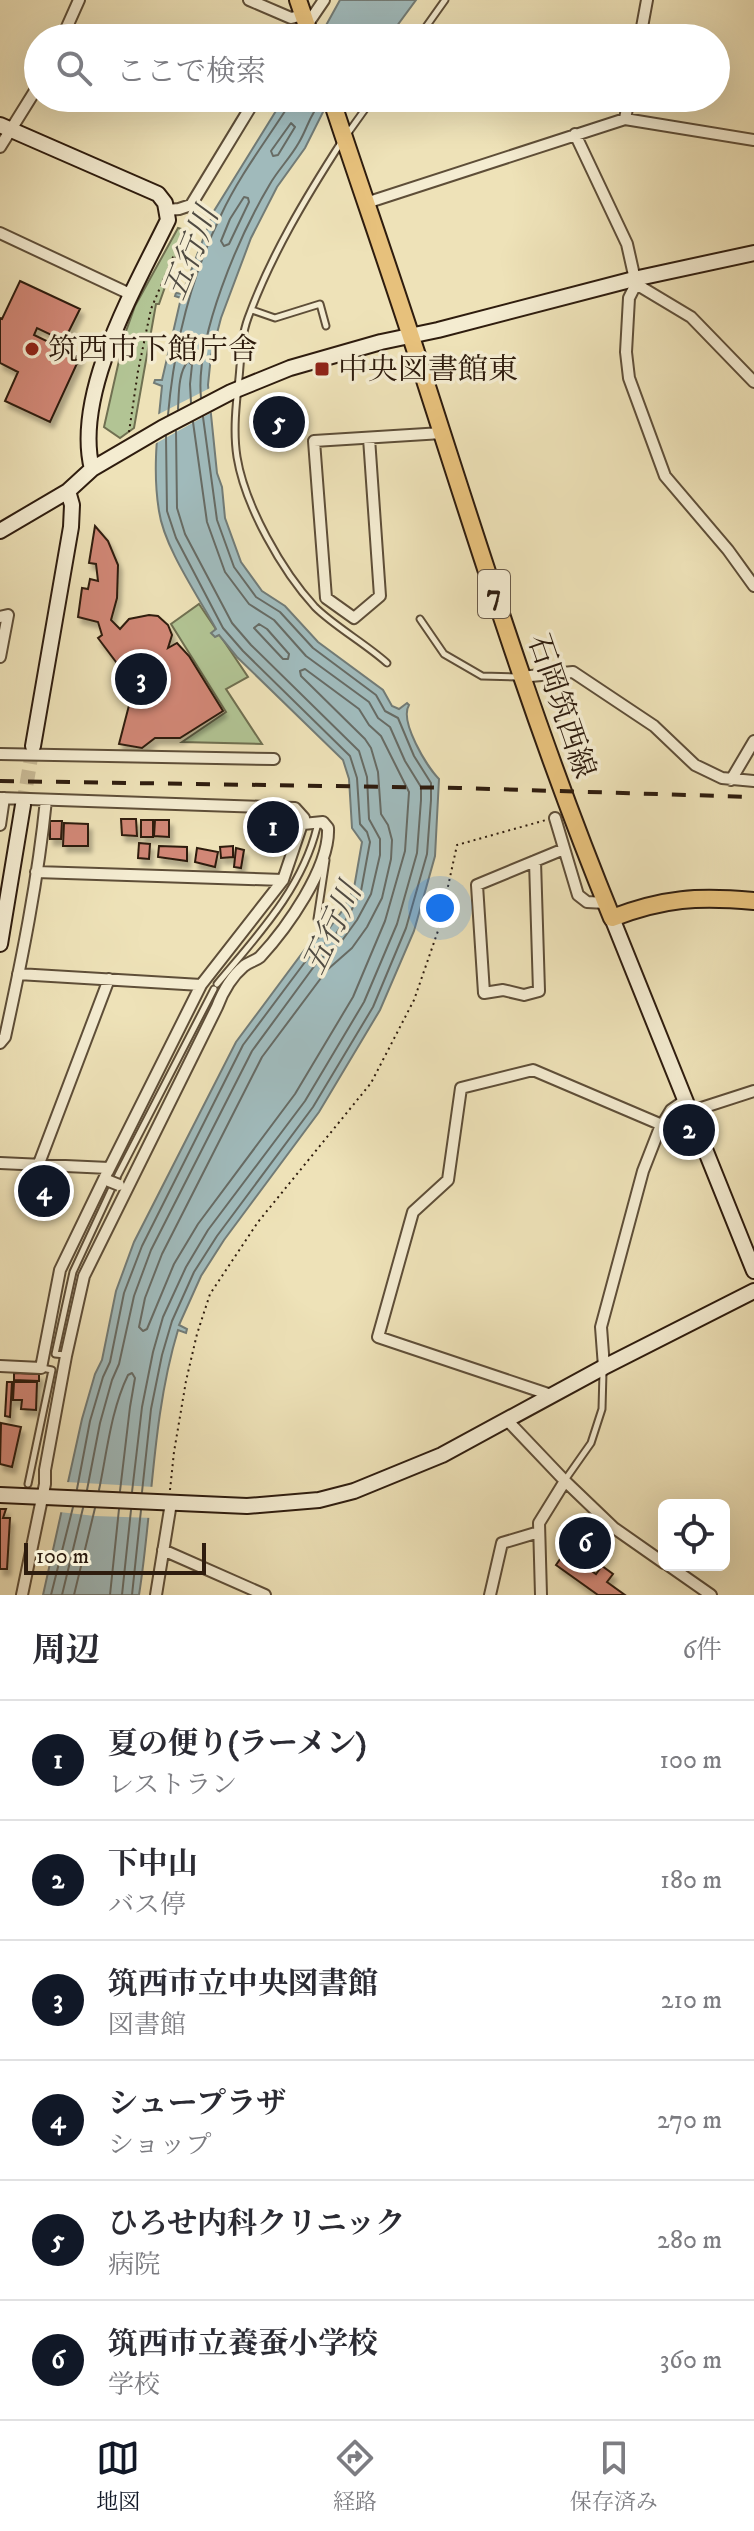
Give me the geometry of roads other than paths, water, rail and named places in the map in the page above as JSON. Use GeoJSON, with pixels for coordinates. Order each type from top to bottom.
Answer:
{"type":"FeatureCollection","features":[{"type":"Feature","properties":{"kind":"main road","name":"石岡筑西線"},"geometry":{"type":"LineString","coordinates":[[336,112],[520,677],[609,910]]}},
{"type":"Feature","properties":{"kind":"main road"},"geometry":{"type":"LineString","coordinates":[[609,910],[699,898],[754,901]]}},
{"type":"Feature","properties":{"kind":"street"},"geometry":{"type":"LineString","coordinates":[[68,24],[79,0]]}},
{"type":"Feature","properties":{"kind":"street"},"geometry":{"type":"LineString","coordinates":[[249,0],[304,24],[324,0]]}},
{"type":"Feature","properties":{"kind":"street"},"geometry":{"type":"LineString","coordinates":[[643,24],[647,0]]}},
{"type":"Feature","properties":{"kind":"street"},"geometry":{"type":"LineString","coordinates":[[0,147],[5,127],[24,103]]}},
{"type":"Feature","properties":{"kind":"street"},"geometry":{"type":"LineString","coordinates":[[167,210],[191,205],[247,112]]}},
{"type":"Feature","properties":{"kind":"street"},"geometry":{"type":"LineString","coordinates":[[625,119],[626,112]]}},
{"type":"Feature","properties":{"kind":"street"},"geometry":{"type":"LineString","coordinates":[[366,203],[625,119],[754,140]]}},
{"type":"Feature","properties":{"kind":"street"},"geometry":{"type":"LineString","coordinates":[[5,127],[158,194],[167,210],[168,220],[130,294],[111,340],[93,402],[87,442],[92,469]]}},
{"type":"Feature","properties":{"kind":"street"},"geometry":{"type":"LineString","coordinates":[[575,134],[627,244],[635,282],[629,298],[626,365],[665,476],[728,550],[754,586]]}},
{"type":"Feature","properties":{"kind":"street"},"geometry":{"type":"LineString","coordinates":[[0,233],[130,294]]}},
{"type":"Feature","properties":{"kind":"street"},"geometry":{"type":"LineString","coordinates":[[0,531],[68,491],[130,441],[234,390],[290,368],[346,351],[754,253]]}},
{"type":"Feature","properties":{"kind":"street"},"geometry":{"type":"LineString","coordinates":[[635,282],[691,317],[754,382]]}},
{"type":"Feature","properties":{"kind":"street"},"geometry":{"type":"LineString","coordinates":[[369,438],[380,596],[354,618],[326,598],[314,441],[442,433]]}},
{"type":"Feature","properties":{"kind":"street"},"geometry":{"type":"LineString","coordinates":[[33,746],[71,527],[72,505],[68,491]]}},
{"type":"Feature","properties":{"kind":"street"},"geometry":{"type":"LineString","coordinates":[[0,617],[8,615],[0,657]]}},
{"type":"Feature","properties":{"kind":"street"},"geometry":{"type":"LineString","coordinates":[[520,677],[573,672],[654,726],[695,765],[722,778],[754,781]]}},
{"type":"Feature","properties":{"kind":"street"},"geometry":{"type":"LineString","coordinates":[[731,780],[754,741]]}},
{"type":"Feature","properties":{"kind":"street"},"geometry":{"type":"LineString","coordinates":[[0,754],[274,759]]}},
{"type":"Feature","properties":{"kind":"street"},"geometry":{"type":"LineString","coordinates":[[0,825],[2,798],[295,808],[304,818],[283,880],[213,985],[109,1168]]}},
{"type":"Feature","properties":{"kind":"street"},"geometry":{"type":"LineString","coordinates":[[0,1043],[5,1037],[18,974],[46,800]]}},
{"type":"Feature","properties":{"kind":"street"},"geometry":{"type":"LineString","coordinates":[[0,944],[23,805]]}},
{"type":"Feature","properties":{"kind":"street"},"geometry":{"type":"LineString","coordinates":[[555,818],[578,895],[609,910],[754,1271]]}},
{"type":"Feature","properties":{"kind":"street"},"geometry":{"type":"LineString","coordinates":[[0,1366],[41,1368],[60,1270],[115,1183],[213,985],[257,960],[308,893],[328,828],[323,822],[303,824]]}},
{"type":"Feature","properties":{"kind":"street"},"geometry":{"type":"LineString","coordinates":[[535,861],[539,991],[524,995],[503,990],[484,993],[477,885],[535,861],[564,849]]}},
{"type":"Feature","properties":{"kind":"street"},"geometry":{"type":"LineString","coordinates":[[36,872],[283,880]]}},
{"type":"Feature","properties":{"kind":"street"},"geometry":{"type":"LineString","coordinates":[[18,974],[213,985]]}},
{"type":"Feature","properties":{"kind":"street"},"geometry":{"type":"LineString","coordinates":[[38,1166],[109,979]]}},
{"type":"Feature","properties":{"kind":"street"},"geometry":{"type":"LineString","coordinates":[[551,1395],[378,1337],[413,1212],[448,1180],[461,1088],[533,1070],[662,1125]]}},
{"type":"Feature","properties":{"kind":"street"},"geometry":{"type":"LineString","coordinates":[[604,1367],[601,1327],[643,1171],[662,1125],[671,1110],[754,1091]]}},
{"type":"Feature","properties":{"kind":"street"},"geometry":{"type":"LineString","coordinates":[[0,1163],[109,1168]]}},
{"type":"Feature","properties":{"kind":"street"},"geometry":{"type":"LineString","coordinates":[[22,1595],[46,1497],[66,1356],[84,1276],[115,1183],[109,1168]]}},
{"type":"Feature","properties":{"kind":"street"},"geometry":{"type":"LineString","coordinates":[[0,1495],[247,1506],[283,1504],[354,1491],[442,1455],[604,1367],[754,1291]]}},
{"type":"Feature","properties":{"kind":"street"},"geometry":{"type":"LineString","coordinates":[[506,1419],[614,1528],[658,1558]]}},
{"type":"Feature","properties":{"kind":"street"},"geometry":{"type":"LineString","coordinates":[[541,1595],[539,1523],[565,1481]]}},
{"type":"Feature","properties":{"kind":"street"},"geometry":{"type":"LineString","coordinates":[[156,1595],[168,1503]]}},
{"type":"Feature","properties":{"kind":"street"},"geometry":{"type":"LineString","coordinates":[[490,1595],[502,1543],[539,1532]]}},
{"type":"Feature","properties":{"kind":"street"},"geometry":{"type":"LineString","coordinates":[[163,1550],[265,1595]]}},
{"type":"Feature","properties":{"kind":"street"},"geometry":{"type":"LineString","coordinates":[[676,1571],[711,1595]]}},
{"type":"Feature","properties":{"kind":"lane"},"geometry":{"type":"LineString","coordinates":[[428,24],[445,0]]}},
{"type":"Feature","properties":{"kind":"lane"},"geometry":{"type":"LineString","coordinates":[[362,112],[343,135],[308,193],[269,266],[252,310],[234,390],[237,456],[242,479],[265,535],[293,579],[317,609],[387,663]]}},
{"type":"Feature","properties":{"kind":"lane"},"geometry":{"type":"LineString","coordinates":[[252,310],[275,318],[320,304],[326,326]]}},
{"type":"Feature","properties":{"kind":"lane"},"geometry":{"type":"LineString","coordinates":[[420,619],[444,654],[482,676],[520,677]]}},
{"type":"Feature","properties":{"kind":"lane"},"geometry":{"type":"LineString","coordinates":[[66,1356],[55,1354],[73,1272],[113,1184],[213,985],[270,920],[307,860],[317,827]]}},
{"type":"Feature","properties":{"kind":"lane"},"geometry":{"type":"LineString","coordinates":[[317,919],[327,839]]}},
{"type":"Feature","properties":{"kind":"lane"},"geometry":{"type":"LineString","coordinates":[[565,1481],[591,1443],[602,1409],[604,1367]]}},
{"type":"Feature","properties":{"kind":"lane"},"geometry":{"type":"LineString","coordinates":[[28,1484],[52,1370],[41,1368]]}},
{"type":"Feature","properties":{"kind":"water"},"geometry":{"type":"Polygon","coordinates":[[[340,0],[416,0],[398,24],[327,24],[340,0]]]}},
{"type":"Feature","properties":{"kind":"water","name":"五行川"},"geometry":{"type":"Polygon","coordinates":[[[275,112],[323,112],[305,148],[277,187],[251,238],[221,318],[211,356],[208,385],[217,473],[222,487],[225,518],[241,562],[262,591],[285,606],[318,642],[383,690],[392,706],[399,709],[407,703],[409,705],[407,712],[411,732],[439,779],[435,856],[414,931],[380,1010],[319,1112],[201,1276],[179,1325],[187,1329],[186,1333],[178,1330],[163,1395],[139,1595],[43,1595],[82,1419],[102,1360],[116,1291],[134,1242],[236,1042],[306,948],[328,930],[342,911],[354,888],[362,842],[352,828],[349,779],[343,760],[237,657],[219,635],[215,637],[211,633],[216,629],[183,571],[162,525],[157,496],[156,448],[162,386],[154,383],[155,380],[162,380],[181,298],[175,296],[176,293],[182,294],[214,211],[275,112]]]}},
{"type":"Feature","properties":{"kind":"tunnel"},"geometry":{"type":"LineString","coordinates":[[23,805],[33,746]]}},
{"type":"Feature","properties":{"kind":"railway"},"geometry":{"type":"LineString","coordinates":[[0,781],[459,788],[754,797]]}},
{"type":"Feature","properties":{"kind":"place","name":"筑西市下館庁舎"},"geometry":{"type":"Point","coordinates":[32,349]}},
{"type":"Feature","properties":{"kind":"place","name":"中央図書館東"},"geometry":{"type":"Point","coordinates":[322,369]}},
{"type":"Feature","properties":{"kind":"place","name":"ひろせ内科クリニック"},"geometry":{"type":"Point","coordinates":[279,422]}},
{"type":"Feature","properties":{"kind":"place","name":"筑西市立中央図書館"},"geometry":{"type":"Point","coordinates":[141,679]}},
{"type":"Feature","properties":{"kind":"place","name":"夏の便り(ラーメン)"},"geometry":{"type":"Point","coordinates":[273,827]}},
{"type":"Feature","properties":{"kind":"place","name":"下中山"},"geometry":{"type":"Point","coordinates":[689,1130]}},
{"type":"Feature","properties":{"kind":"place","name":"シュープラザ"},"geometry":{"type":"Point","coordinates":[44,1191]}},
{"type":"Feature","properties":{"kind":"place","name":"筑西市立養蚕小学校"},"geometry":{"type":"Point","coordinates":[585,1543]}}]}
